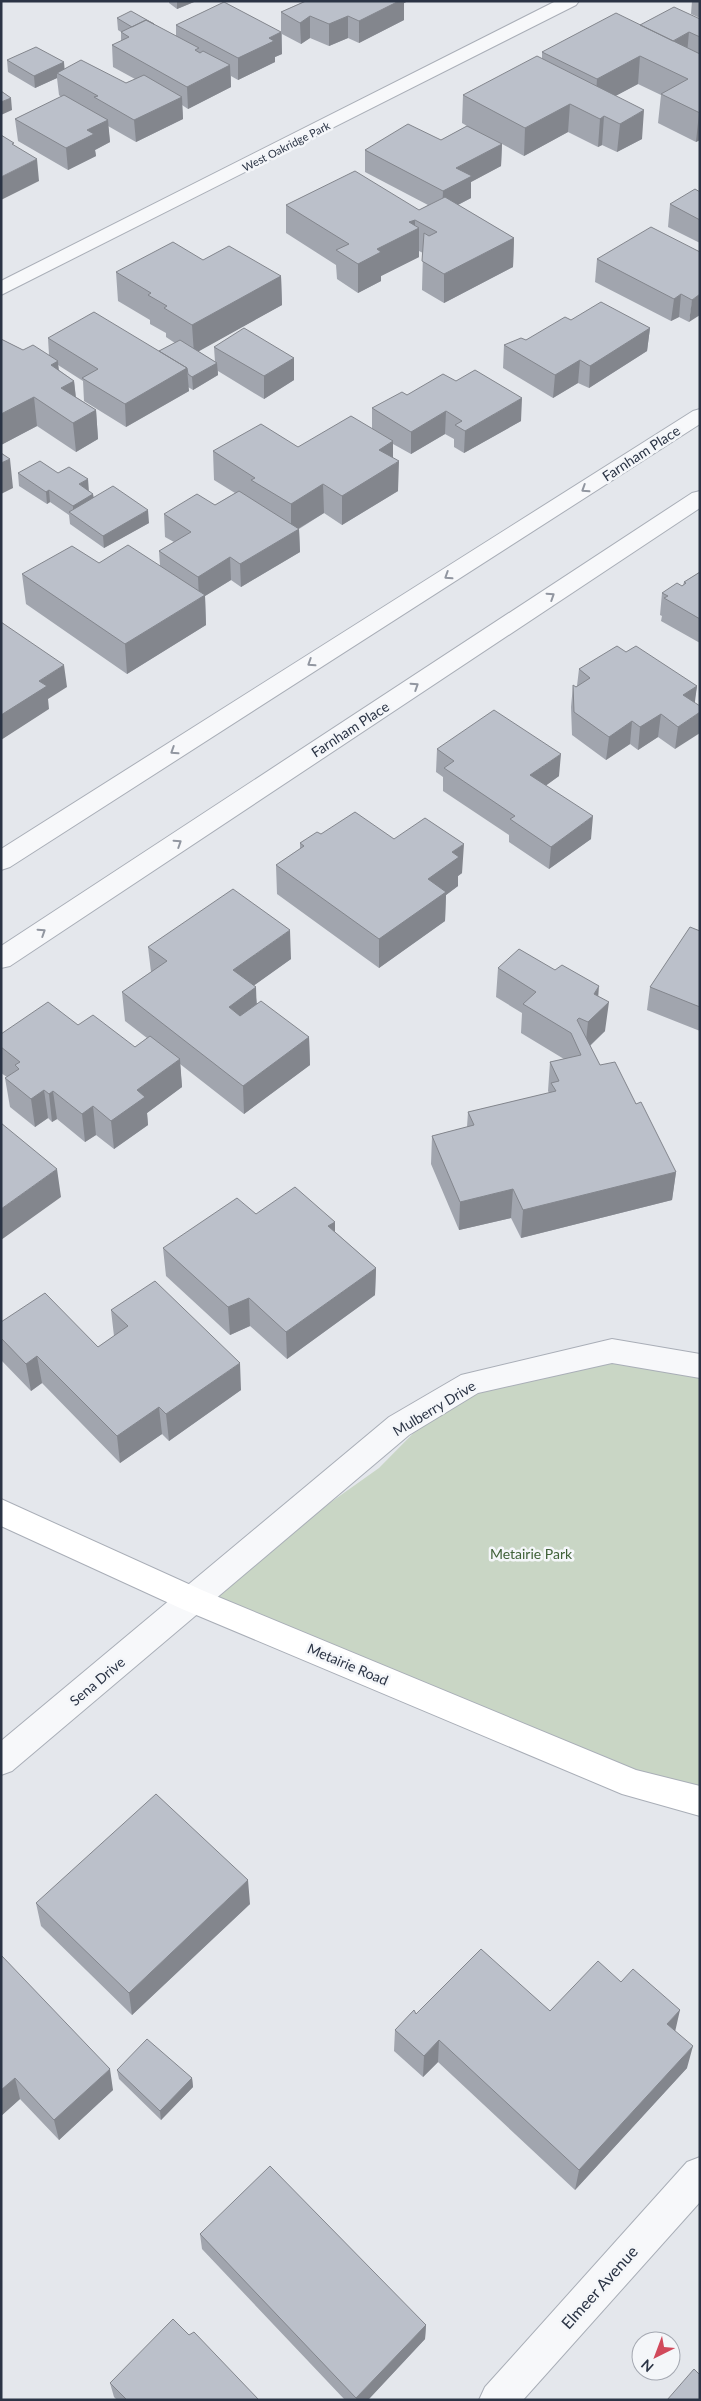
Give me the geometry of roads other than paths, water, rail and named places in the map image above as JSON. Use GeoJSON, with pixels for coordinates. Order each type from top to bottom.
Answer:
{"type":"FeatureCollection","features":[{"type":"Feature","properties":{"kind":"main road","name":"Metairie Road"},"geometry":{"type":"LineString","coordinates":[[1,1512],[194,1600],[633,1784],[700,1801]]}},
{"type":"Feature","properties":{"kind":"street","name":"West Oakridge Park"},"geometry":{"type":"LineString","coordinates":[[1,289],[570,1]]}},
{"type":"Feature","properties":{"kind":"street","name":"Farnham Place"},"geometry":{"type":"LineString","coordinates":[[1,861],[700,415]]}},
{"type":"Feature","properties":{"kind":"street","name":"Farnham Place"},"geometry":{"type":"LineString","coordinates":[[1,959],[700,498]]}},
{"type":"Feature","properties":{"kind":"street","name":"Mulberry Drive"},"geometry":{"type":"LineString","coordinates":[[194,1600],[399,1426],[471,1383],[612,1351],[700,1366]]}},
{"type":"Feature","properties":{"kind":"street","name":"Sena Drive"},"geometry":{"type":"LineString","coordinates":[[1,1761],[194,1600]]}},
{"type":"Feature","properties":{"kind":"street","name":"Elmeer Avenue"},"geometry":{"type":"LineString","coordinates":[[498,2400],[700,2175]]}},
{"type":"Feature","properties":{"kind":"park label","name":"Metairie Park"},"geometry":{"type":"Point","coordinates":[531,1553]}}]}
